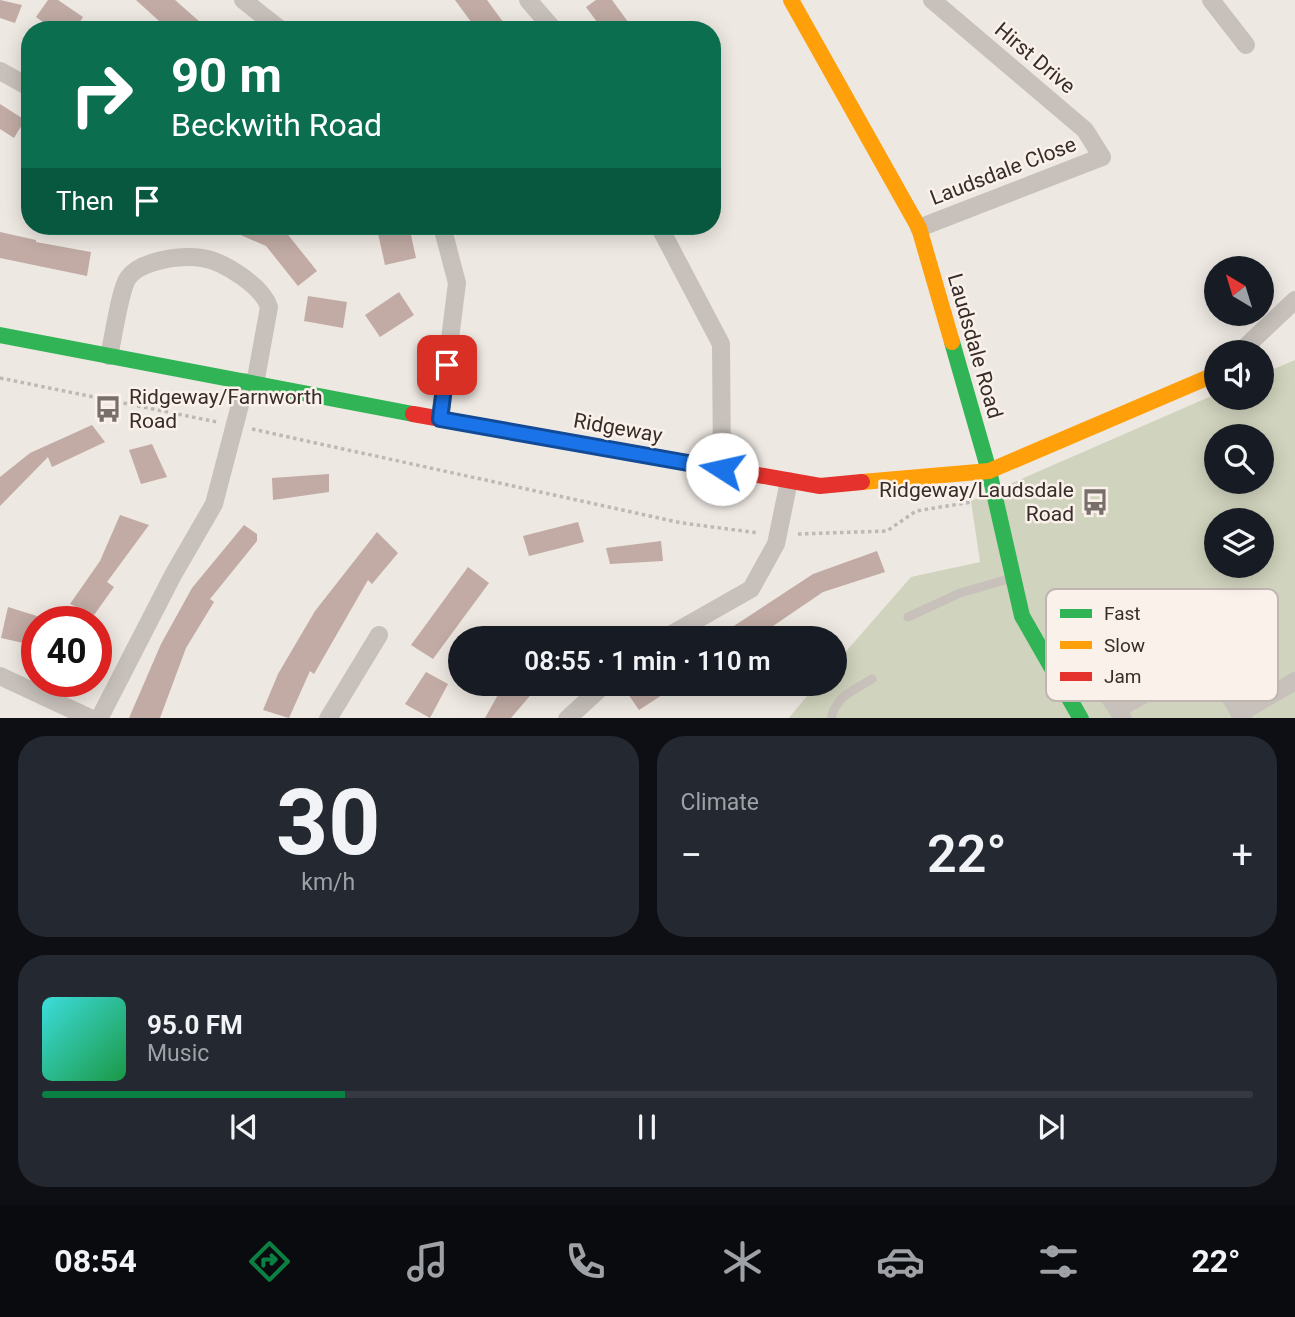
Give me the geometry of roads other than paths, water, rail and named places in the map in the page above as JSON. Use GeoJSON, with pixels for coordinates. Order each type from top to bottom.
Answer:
{"type":"FeatureCollection","features":[{"type":"Feature","properties":{"kind":"street"},"geometry":{"type":"LineString","coordinates":[[243,0],[270,21]]}},
{"type":"Feature","properties":{"kind":"street"},"geometry":{"type":"LineString","coordinates":[[528,0],[546,21]]}},
{"type":"Feature","properties":{"kind":"street","name":"Laudsdale Road"},"geometry":{"type":"LineString","coordinates":[[791,0],[919,228],[989,471],[1022,616],[1046,655]]}},
{"type":"Feature","properties":{"kind":"street","name":"Hirst Drive"},"geometry":{"type":"LineString","coordinates":[[932,0],[1085,130],[1102,157]]}},
{"type":"Feature","properties":{"kind":"street"},"geometry":{"type":"LineString","coordinates":[[1211,0],[1246,45]]}},
{"type":"Feature","properties":{"kind":"street"},"geometry":{"type":"LineString","coordinates":[[0,71],[21,83]]}},
{"type":"Feature","properties":{"kind":"street","name":"Laudsdale Close"},"geometry":{"type":"LineString","coordinates":[[919,228],[1102,157]]}},
{"type":"Feature","properties":{"kind":"street"},"geometry":{"type":"LineString","coordinates":[[440,419],[457,283],[444,235]]}},
{"type":"Feature","properties":{"kind":"street"},"geometry":{"type":"LineString","coordinates":[[664,235],[721,345],[722,469]]}},
{"type":"Feature","properties":{"kind":"street"},"geometry":{"type":"LineString","coordinates":[[100,718],[173,575],[215,504],[269,307],[266,296],[241,276],[203,258],[145,262],[127,279],[109,356]]}},
{"type":"Feature","properties":{"kind":"street"},"geometry":{"type":"LineString","coordinates":[[1253,340],[1295,300]]}},
{"type":"Feature","properties":{"kind":"street","name":"Ridgeway"},"geometry":{"type":"LineString","coordinates":[[0,335],[440,419],[820,486],[989,471],[1204,379]]}},
{"type":"Feature","properties":{"kind":"street"},"geometry":{"type":"LineString","coordinates":[[686,626],[751,589],[776,544],[789,481]]}},
{"type":"Feature","properties":{"kind":"street"},"geometry":{"type":"LineString","coordinates":[[331,713],[379,635]]}},
{"type":"Feature","properties":{"kind":"street"},"geometry":{"type":"LineString","coordinates":[[0,676],[90,718]]}},
{"type":"Feature","properties":{"kind":"street"},"geometry":{"type":"LineString","coordinates":[[1278,692],[1295,681]]}},
{"type":"Feature","properties":{"kind":"street"},"geometry":{"type":"LineString","coordinates":[[568,718],[592,696]]}},
{"type":"Feature","properties":{"kind":"street","name":"Laudsdale Road"},"geometry":{"type":"LineString","coordinates":[[1072,701],[1080,718]]}},
{"type":"Feature","properties":{"kind":"street"},"geometry":{"type":"LineString","coordinates":[[1121,714],[1141,701]]}},
{"type":"Feature","properties":{"kind":"street"},"geometry":{"type":"LineString","coordinates":[[1241,716],[1264,701]]}},
{"type":"Feature","properties":{"kind":"lane"},"geometry":{"type":"LineString","coordinates":[[908,617],[960,593],[1014,578]]}},
{"type":"Feature","properties":{"kind":"lane"},"geometry":{"type":"LineString","coordinates":[[831,718],[834,706],[843,696],[873,679]]}},
{"type":"Feature","properties":{"kind":"place","name":"Ridgeway/Farnworth Road"},"geometry":{"type":"Point","coordinates":[108,409]}},
{"type":"Feature","properties":{"kind":"place","name":"Ridgeway/Laudsdale Road"},"geometry":{"type":"Point","coordinates":[1095,502]}}]}
